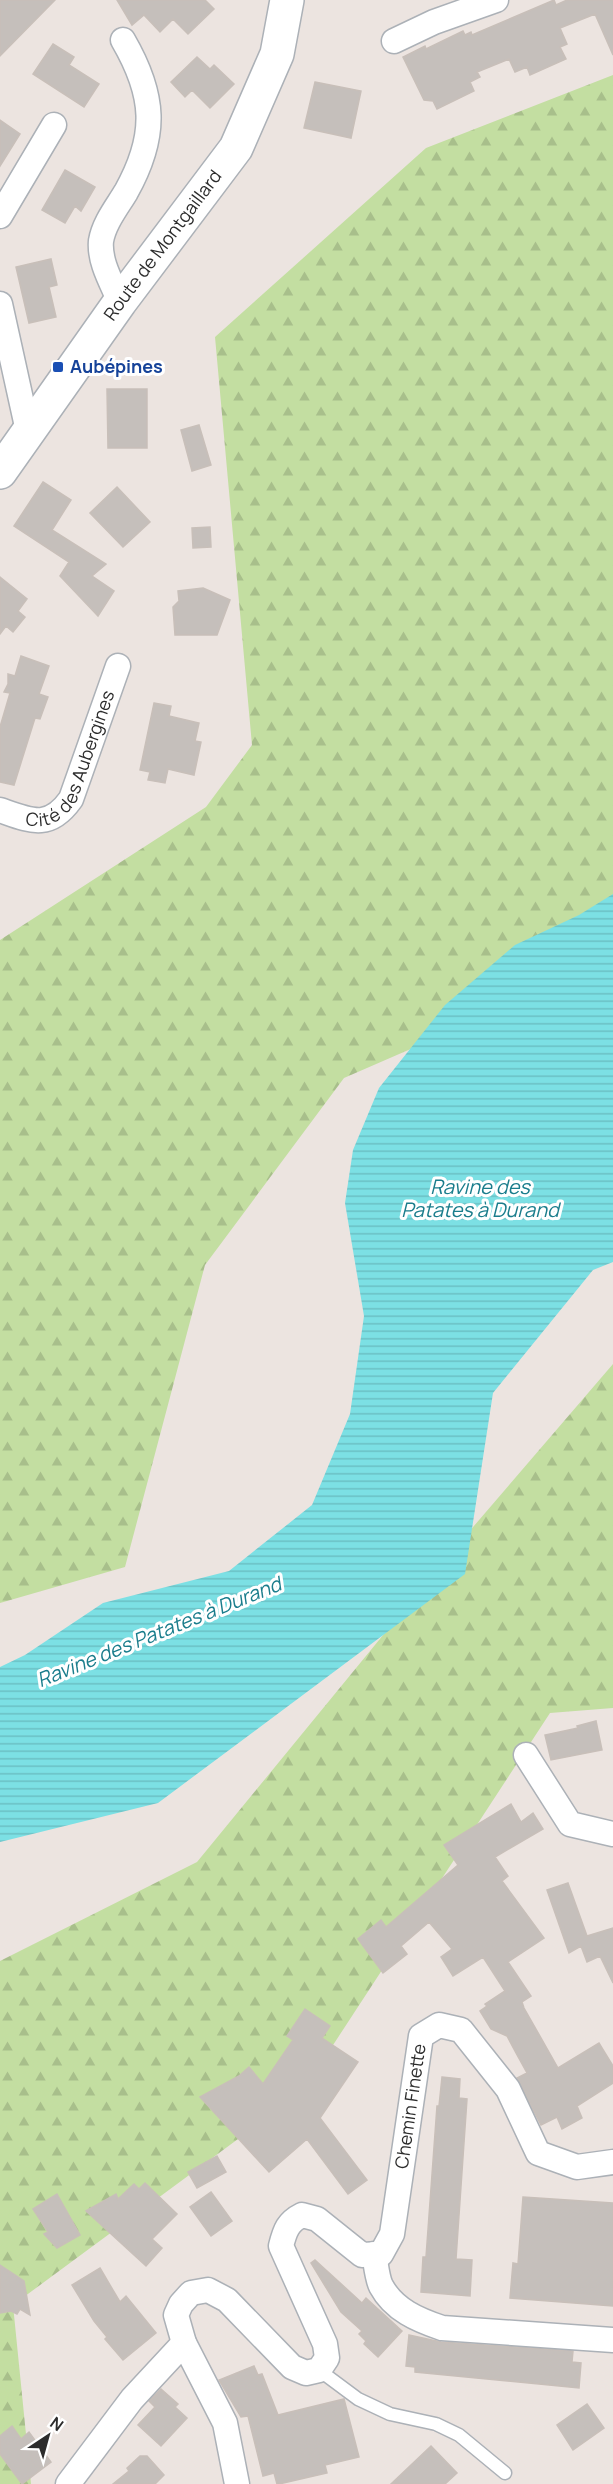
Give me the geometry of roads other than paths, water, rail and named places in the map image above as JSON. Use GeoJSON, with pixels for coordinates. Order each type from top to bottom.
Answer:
{"type":"FeatureCollection","features":[{"type":"Feature","properties":{"kind":"street","name":"Route de Montgaillard"},"geometry":{"type":"LineString","coordinates":[[0,472],[120,302],[236,148],[277,54],[287,0]]}},
{"type":"Feature","properties":{"kind":"street"},"geometry":{"type":"LineString","coordinates":[[394,41],[434,22],[496,0]]}},
{"type":"Feature","properties":{"kind":"street"},"geometry":{"type":"LineString","coordinates":[[120,302],[103,264],[101,242],[108,222],[140,163],[147,139],[149,118],[147,93],[138,66],[123,40]]}},
{"type":"Feature","properties":{"kind":"street"},"geometry":{"type":"LineString","coordinates":[[0,216],[54,125]]}},
{"type":"Feature","properties":{"kind":"street"},"geometry":{"type":"LineString","coordinates":[[0,304],[28,431]]}},
{"type":"Feature","properties":{"kind":"street","name":"Cité des Aubergines"},"geometry":{"type":"LineString","coordinates":[[0,810],[29,820],[44,821],[56,816],[64,808],[71,799],[118,666]]}},
{"type":"Feature","properties":{"kind":"street"},"geometry":{"type":"LineString","coordinates":[[526,1755],[570,1824],[613,1834]]}},
{"type":"Feature","properties":{"kind":"street","name":"Chemin Finette"},"geometry":{"type":"LineString","coordinates":[[374,2254],[381,2254],[392,2234],[421,2036],[439,2025],[461,2030],[508,2089],[537,2153],[577,2168],[613,2162]]}},
{"type":"Feature","properties":{"kind":"street"},"geometry":{"type":"LineString","coordinates":[[237,2484],[225,2423],[183,2343],[176,2315],[181,2304],[191,2293],[208,2290],[226,2300],[292,2367],[306,2373],[320,2370],[327,2358],[325,2344],[281,2246],[291,2221],[302,2215],[317,2219],[362,2255],[374,2254],[381,2286],[398,2307],[417,2320],[442,2328],[613,2340]]}},
{"type":"Feature","properties":{"kind":"street"},"geometry":{"type":"LineString","coordinates":[[68,2484],[132,2399],[183,2343]]}},
{"type":"Feature","properties":{"kind":"lane"},"geometry":{"type":"LineString","coordinates":[[320,2370],[358,2399],[390,2414],[436,2424],[459,2435],[505,2473]]}},
{"type":"Feature","properties":{"kind":"water","name":"Ravine des Patates à Durand"},"geometry":{"type":"Polygon","coordinates":[[[613,894],[613,1262],[593,1270],[493,1393],[465,1574],[158,1803],[0,1842],[0,1667],[25,1655],[103,1603],[229,1571],[312,1505],[350,1414],[364,1316],[345,1203],[353,1150],[379,1088],[445,1005],[515,945],[579,915],[613,894]]]}},
{"type":"Feature","properties":{"kind":"place","name":"Aubépines"},"geometry":{"type":"Point","coordinates":[58,367]}}]}
